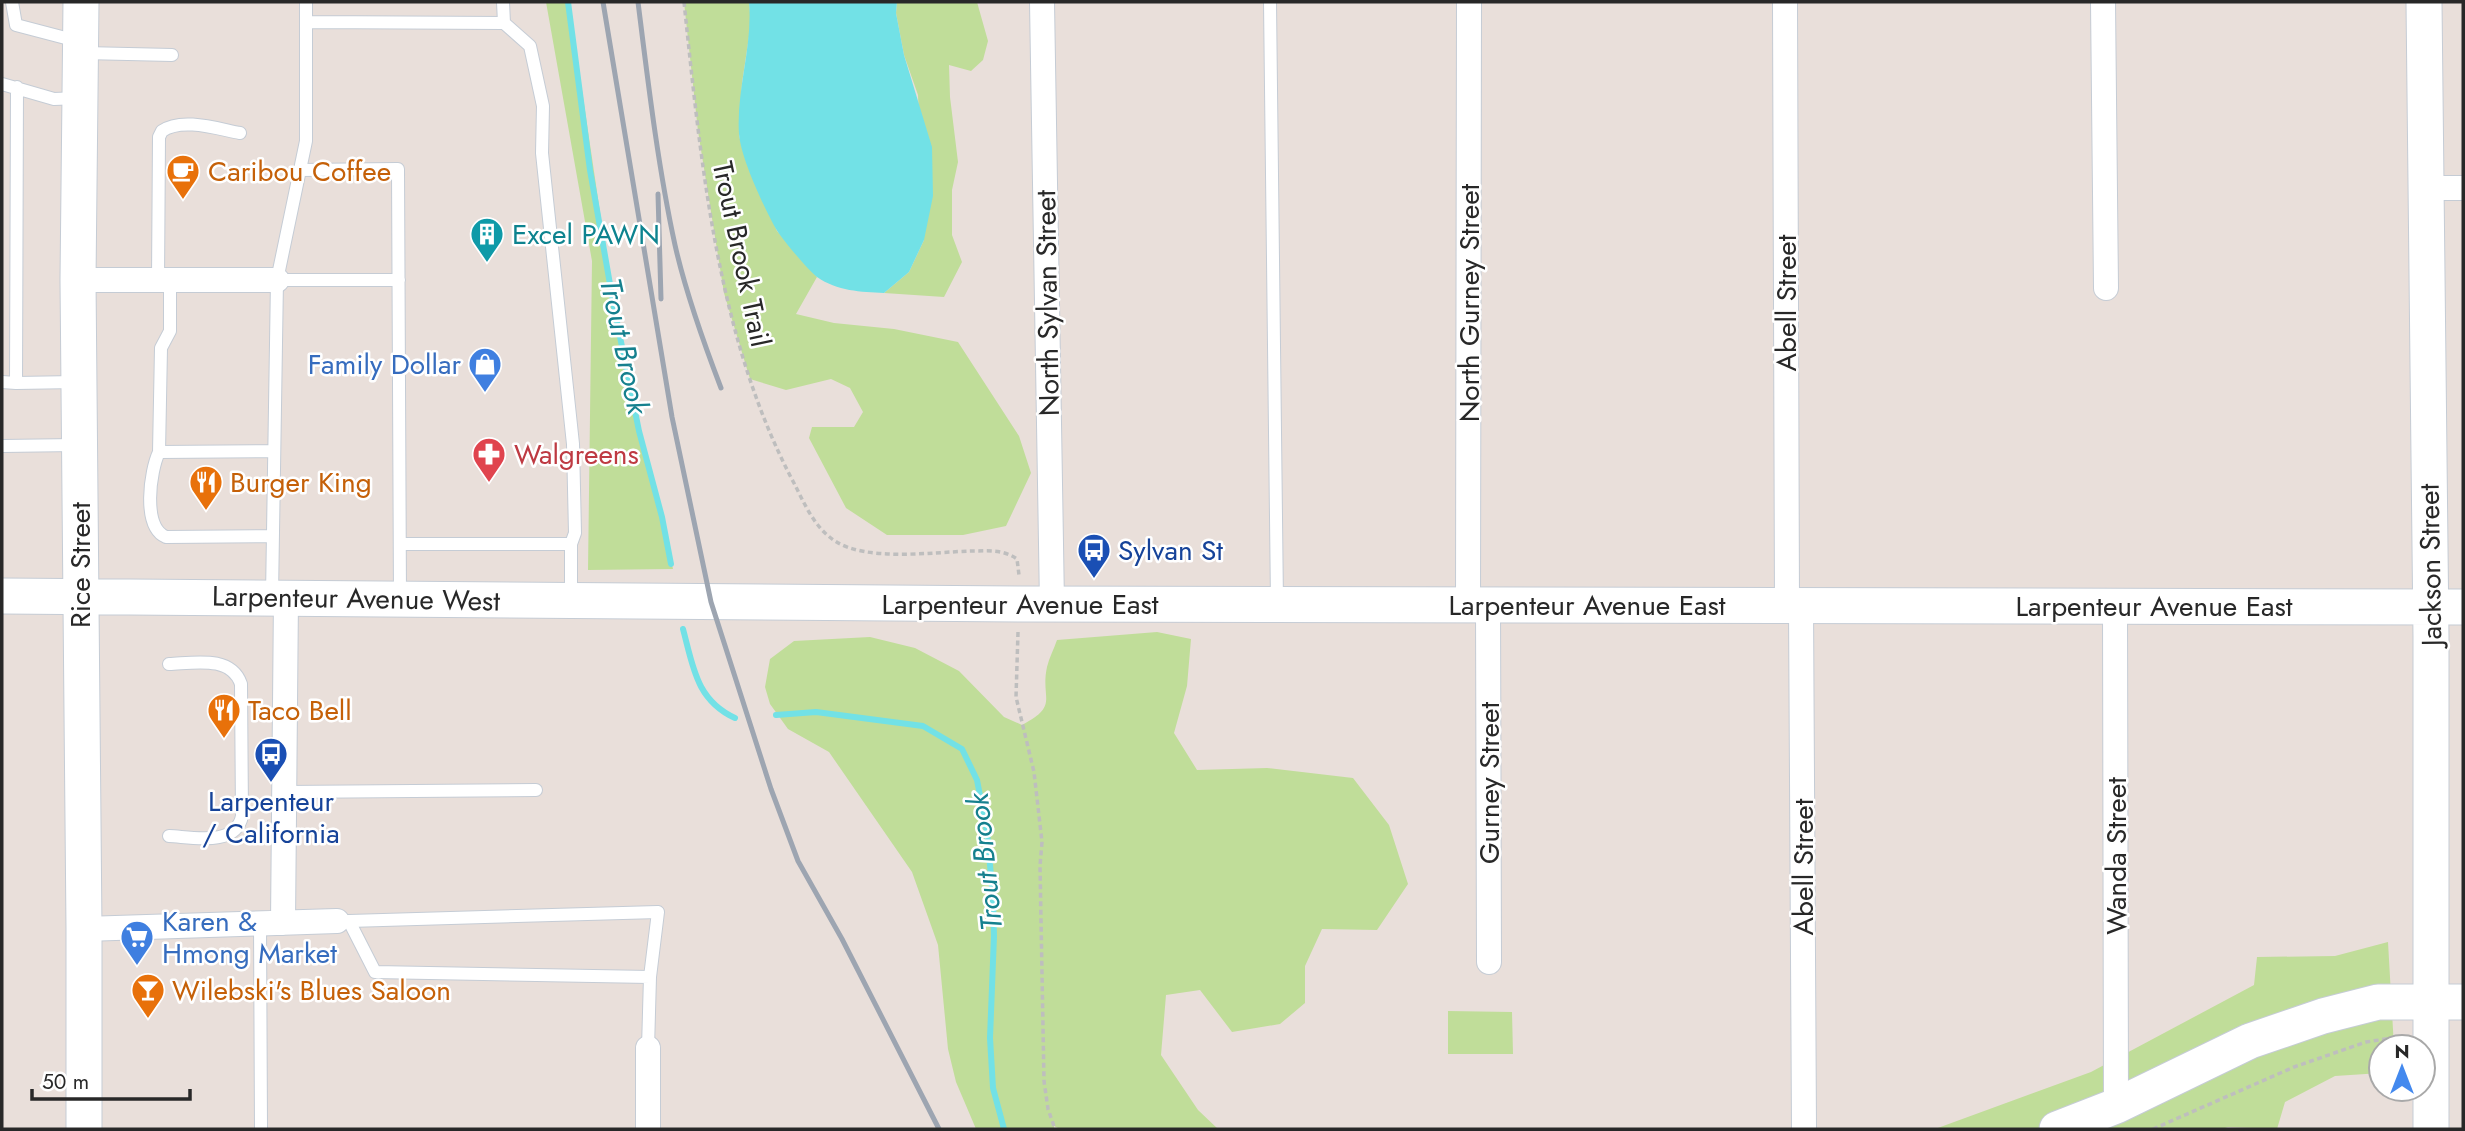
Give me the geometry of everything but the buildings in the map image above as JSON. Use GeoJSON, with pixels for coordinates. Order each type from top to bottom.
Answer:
{"type":"FeatureCollection","features":[{"type":"Feature","properties":{"kind":"main road","name":"Rice Street"},"geometry":{"type":"LineString","coordinates":[[81,2],[78,280],[84,929],[83,1129]]}},
{"type":"Feature","properties":{"kind":"main road","name":"Jackson Street"},"geometry":{"type":"LineString","coordinates":[[2424,2],[2426,188],[2447,607],[2447,1002],[2431,1129]]}},
{"type":"Feature","properties":{"kind":"main road","name":"Larpenteur Avenue West"},"geometry":{"type":"LineString","coordinates":[[2,596],[400,597],[711,602]]}},
{"type":"Feature","properties":{"kind":"main road","name":"Larpenteur Avenue East"},"geometry":{"type":"LineString","coordinates":[[711,602],[2447,607]]}},
{"type":"Feature","properties":{"kind":"main road"},"geometry":{"type":"LineString","coordinates":[[2057,1129],[2116,1106],[2249,1041],[2323,1016],[2378,1002],[2447,1002]]}},
{"type":"Feature","properties":{"kind":"street","name":"North Sylvan Street"},"geometry":{"type":"LineString","coordinates":[[1042,2],[1052,604]]}},
{"type":"Feature","properties":{"kind":"street","name":"North Gurney Street"},"geometry":{"type":"LineString","coordinates":[[1469,2],[1478,604]]}},
{"type":"Feature","properties":{"kind":"street","name":"Abell Street"},"geometry":{"type":"LineString","coordinates":[[1785,2],[1804,1129]]}},
{"type":"Feature","properties":{"kind":"street"},"geometry":{"type":"LineString","coordinates":[[2103,2],[2106,288]]}},
{"type":"Feature","properties":{"kind":"street"},"geometry":{"type":"LineString","coordinates":[[2426,188],[2463,188]]}},
{"type":"Feature","properties":{"kind":"street"},"geometry":{"type":"LineString","coordinates":[[78,280],[277,280]]}},
{"type":"Feature","properties":{"kind":"street"},"geometry":{"type":"LineString","coordinates":[[271,923],[284,792],[279,597]]}},
{"type":"Feature","properties":{"kind":"street","name":"Gurney Street"},"geometry":{"type":"LineString","coordinates":[[1478,604],[1489,962]]}},
{"type":"Feature","properties":{"kind":"street","name":"Wanda Street"},"geometry":{"type":"LineString","coordinates":[[2115,607],[2116,1106]]}},
{"type":"Feature","properties":{"kind":"street"},"geometry":{"type":"LineString","coordinates":[[84,929],[343,921]]}},
{"type":"Feature","properties":{"kind":"street"},"geometry":{"type":"LineString","coordinates":[[648,1048],[648,1129]]}},
{"type":"Feature","properties":{"kind":"lane"},"geometry":{"type":"LineString","coordinates":[[12,2],[16,25],[80,47],[172,55]]}},
{"type":"Feature","properties":{"kind":"lane"},"geometry":{"type":"LineString","coordinates":[[279,597],[273,537],[277,280],[306,141],[306,2]]}},
{"type":"Feature","properties":{"kind":"lane"},"geometry":{"type":"LineString","coordinates":[[503,2],[504,23]]}},
{"type":"Feature","properties":{"kind":"lane"},"geometry":{"type":"LineString","coordinates":[[1270,2],[1277,604]]}},
{"type":"Feature","properties":{"kind":"lane"},"geometry":{"type":"LineString","coordinates":[[306,22],[504,23],[530,46],[543,106],[542,153],[573,444],[575,533],[570,544],[571,601]]}},
{"type":"Feature","properties":{"kind":"lane"},"geometry":{"type":"LineString","coordinates":[[2,84],[54,99],[80,98]]}},
{"type":"Feature","properties":{"kind":"lane"},"geometry":{"type":"LineString","coordinates":[[16,383],[17,87]]}},
{"type":"Feature","properties":{"kind":"lane"},"geometry":{"type":"LineString","coordinates":[[240,133],[195,125],[173,126],[162,131],[159,138],[164,280],[170,331],[161,348],[159,452],[152,472],[151,520],[159,534],[166,537],[273,537]]}},
{"type":"Feature","properties":{"kind":"lane"},"geometry":{"type":"LineString","coordinates":[[300,170],[398,169],[400,597]]}},
{"type":"Feature","properties":{"kind":"lane"},"geometry":{"type":"LineString","coordinates":[[277,280],[399,280]]}},
{"type":"Feature","properties":{"kind":"lane"},"geometry":{"type":"LineString","coordinates":[[2,382],[79,382]]}},
{"type":"Feature","properties":{"kind":"lane"},"geometry":{"type":"LineString","coordinates":[[2,446],[80,445]]}},
{"type":"Feature","properties":{"kind":"lane"},"geometry":{"type":"LineString","coordinates":[[159,452],[274,451]]}},
{"type":"Feature","properties":{"kind":"lane"},"geometry":{"type":"LineString","coordinates":[[400,544],[570,544]]}},
{"type":"Feature","properties":{"kind":"lane"},"geometry":{"type":"LineString","coordinates":[[169,664],[212,663],[230,667],[237,674],[241,684],[242,816],[241,825],[226,836],[169,836]]}},
{"type":"Feature","properties":{"kind":"lane"},"geometry":{"type":"LineString","coordinates":[[284,792],[536,790]]}},
{"type":"Feature","properties":{"kind":"lane"},"geometry":{"type":"LineString","coordinates":[[343,921],[657,912],[650,977],[648,1048]]}},
{"type":"Feature","properties":{"kind":"lane"},"geometry":{"type":"LineString","coordinates":[[343,921],[375,972],[650,977]]}},
{"type":"Feature","properties":{"kind":"lane"},"geometry":{"type":"LineString","coordinates":[[261,1129],[271,923]]}},
{"type":"Feature","properties":{"kind":"path","name":"Trout Brook Trail"},"geometry":{"type":"LineString","coordinates":[[684,2],[698,131],[724,293],[750,379],[784,466],[812,518],[833,540],[848,548],[891,553],[999,551],[1017,559],[1020,575]]}},
{"type":"Feature","properties":{"kind":"path"},"geometry":{"type":"LineString","coordinates":[[1018,626],[1016,697],[1034,772],[1042,842],[1040,866],[1044,1081],[1048,1109],[1055,1129]]}},
{"type":"Feature","properties":{"kind":"path"},"geometry":{"type":"LineString","coordinates":[[2153,1129],[2294,1067],[2367,1042]]}},
{"type":"Feature","properties":{"kind":"green space"},"geometry":{"type":"Polygon","coordinates":[[[546,2],[569,2],[614,307],[639,431],[673,569],[588,570],[592,261],[546,2]]]}},
{"type":"Feature","properties":{"kind":"green space"},"geometry":{"type":"Polygon","coordinates":[[[684,2],[749,2],[751,23],[742,83],[739,136],[751,174],[777,231],[817,277],[796,314],[834,323],[894,329],[958,342],[1019,436],[1031,473],[1006,526],[963,535],[887,535],[846,508],[809,438],[812,427],[854,427],[863,412],[850,388],[831,379],[786,390],[750,379],[724,293],[698,131],[684,2]]]}},
{"type":"Feature","properties":{"kind":"green space"},"geometry":{"type":"Polygon","coordinates":[[[897,2],[977,2],[988,41],[983,60],[971,71],[949,65],[958,162],[952,190],[952,235],[962,262],[944,297],[884,293],[909,272],[924,240],[918,95],[904,55],[896,13],[897,2]]]}},
{"type":"Feature","properties":{"kind":"green space"},"geometry":{"type":"Polygon","coordinates":[[[1157,632],[1191,639],[1187,686],[1174,733],[1197,770],[1267,768],[1353,778],[1389,825],[1408,884],[1377,930],[1322,929],[1305,966],[1305,1003],[1280,1024],[1232,1032],[1200,990],[1166,995],[1161,1055],[1198,1110],[1218,1129],[1060,1129],[1054,1126],[1054,1129],[976,1129],[956,1082],[948,1049],[938,945],[912,872],[829,752],[788,729],[770,704],[765,687],[770,659],[794,641],[870,637],[915,648],[959,671],[1004,717],[1022,725],[1034,718],[1045,706],[1047,667],[1057,640],[1157,632]]]}},
{"type":"Feature","properties":{"kind":"green space"},"geometry":{"type":"Polygon","coordinates":[[[2388,942],[2393,1033],[2367,1033],[2367,1074],[2335,1076],[2285,1102],[2277,1129],[1935,1129],[2091,1072],[2254,985],[2257,957],[2335,956],[2388,942]]]}},
{"type":"Feature","properties":{"kind":"green space"},"geometry":{"type":"Polygon","coordinates":[[[1448,1011],[1512,1012],[1513,1054],[1448,1054],[1448,1011]]]}},
{"type":"Feature","properties":{"kind":"water"},"geometry":{"type":"Polygon","coordinates":[[[749,2],[897,2],[896,13],[904,55],[932,147],[933,196],[924,240],[909,272],[884,293],[841,288],[817,277],[802,262],[771,220],[748,169],[739,134],[740,101],[749,35],[749,2]]]}},
{"type":"Feature","properties":{"kind":"waterway","name":"Trout Brook"},"geometry":{"type":"LineString","coordinates":[[568,2],[590,170],[614,307],[639,431],[662,517],[671,564]]}},
{"type":"Feature","properties":{"kind":"waterway","name":"Trout Brook"},"geometry":{"type":"LineString","coordinates":[[683,629],[694,669],[704,692],[722,711],[735,718]]}},
{"type":"Feature","properties":{"kind":"waterway","name":"Trout Brook"},"geometry":{"type":"LineString","coordinates":[[776,715],[816,712],[923,726],[962,749],[977,780],[987,832],[994,936],[990,1038],[993,1088],[1004,1129]]}},
{"type":"Feature","properties":{"kind":"railway"},"geometry":{"type":"LineString","coordinates":[[603,2],[672,417],[711,602],[771,789],[798,861],[842,939],[939,1129]]}},
{"type":"Feature","properties":{"kind":"railway"},"geometry":{"type":"LineString","coordinates":[[638,2],[658,155],[675,245],[695,317],[721,388]]}},
{"type":"Feature","properties":{"kind":"railway"},"geometry":{"type":"LineString","coordinates":[[658,194],[661,299]]}},
{"type":"Feature","properties":{"kind":"place","name":"Caribou Coffee"},"geometry":{"type":"Point","coordinates":[183,201]}},
{"type":"Feature","properties":{"kind":"place","name":"Excel PAWN"},"geometry":{"type":"Point","coordinates":[487,264]}},
{"type":"Feature","properties":{"kind":"place","name":"Family Dollar"},"geometry":{"type":"Point","coordinates":[485,394]}},
{"type":"Feature","properties":{"kind":"place","name":"Walgreens"},"geometry":{"type":"Point","coordinates":[489,484]}},
{"type":"Feature","properties":{"kind":"place","name":"Burger King"},"geometry":{"type":"Point","coordinates":[206,512]}},
{"type":"Feature","properties":{"kind":"place","name":"Sylvan St"},"geometry":{"type":"Point","coordinates":[1094,580]}},
{"type":"Feature","properties":{"kind":"place","name":"Taco Bell"},"geometry":{"type":"Point","coordinates":[224,740]}},
{"type":"Feature","properties":{"kind":"place","name":"Larpenteur / California"},"geometry":{"type":"Point","coordinates":[271,784]}},
{"type":"Feature","properties":{"kind":"place","name":"Karen & Hmong Market"},"geometry":{"type":"Point","coordinates":[137,967]}},
{"type":"Feature","properties":{"kind":"place","name":"Wilebski's Blues Saloon"},"geometry":{"type":"Point","coordinates":[148,1020]}}]}
